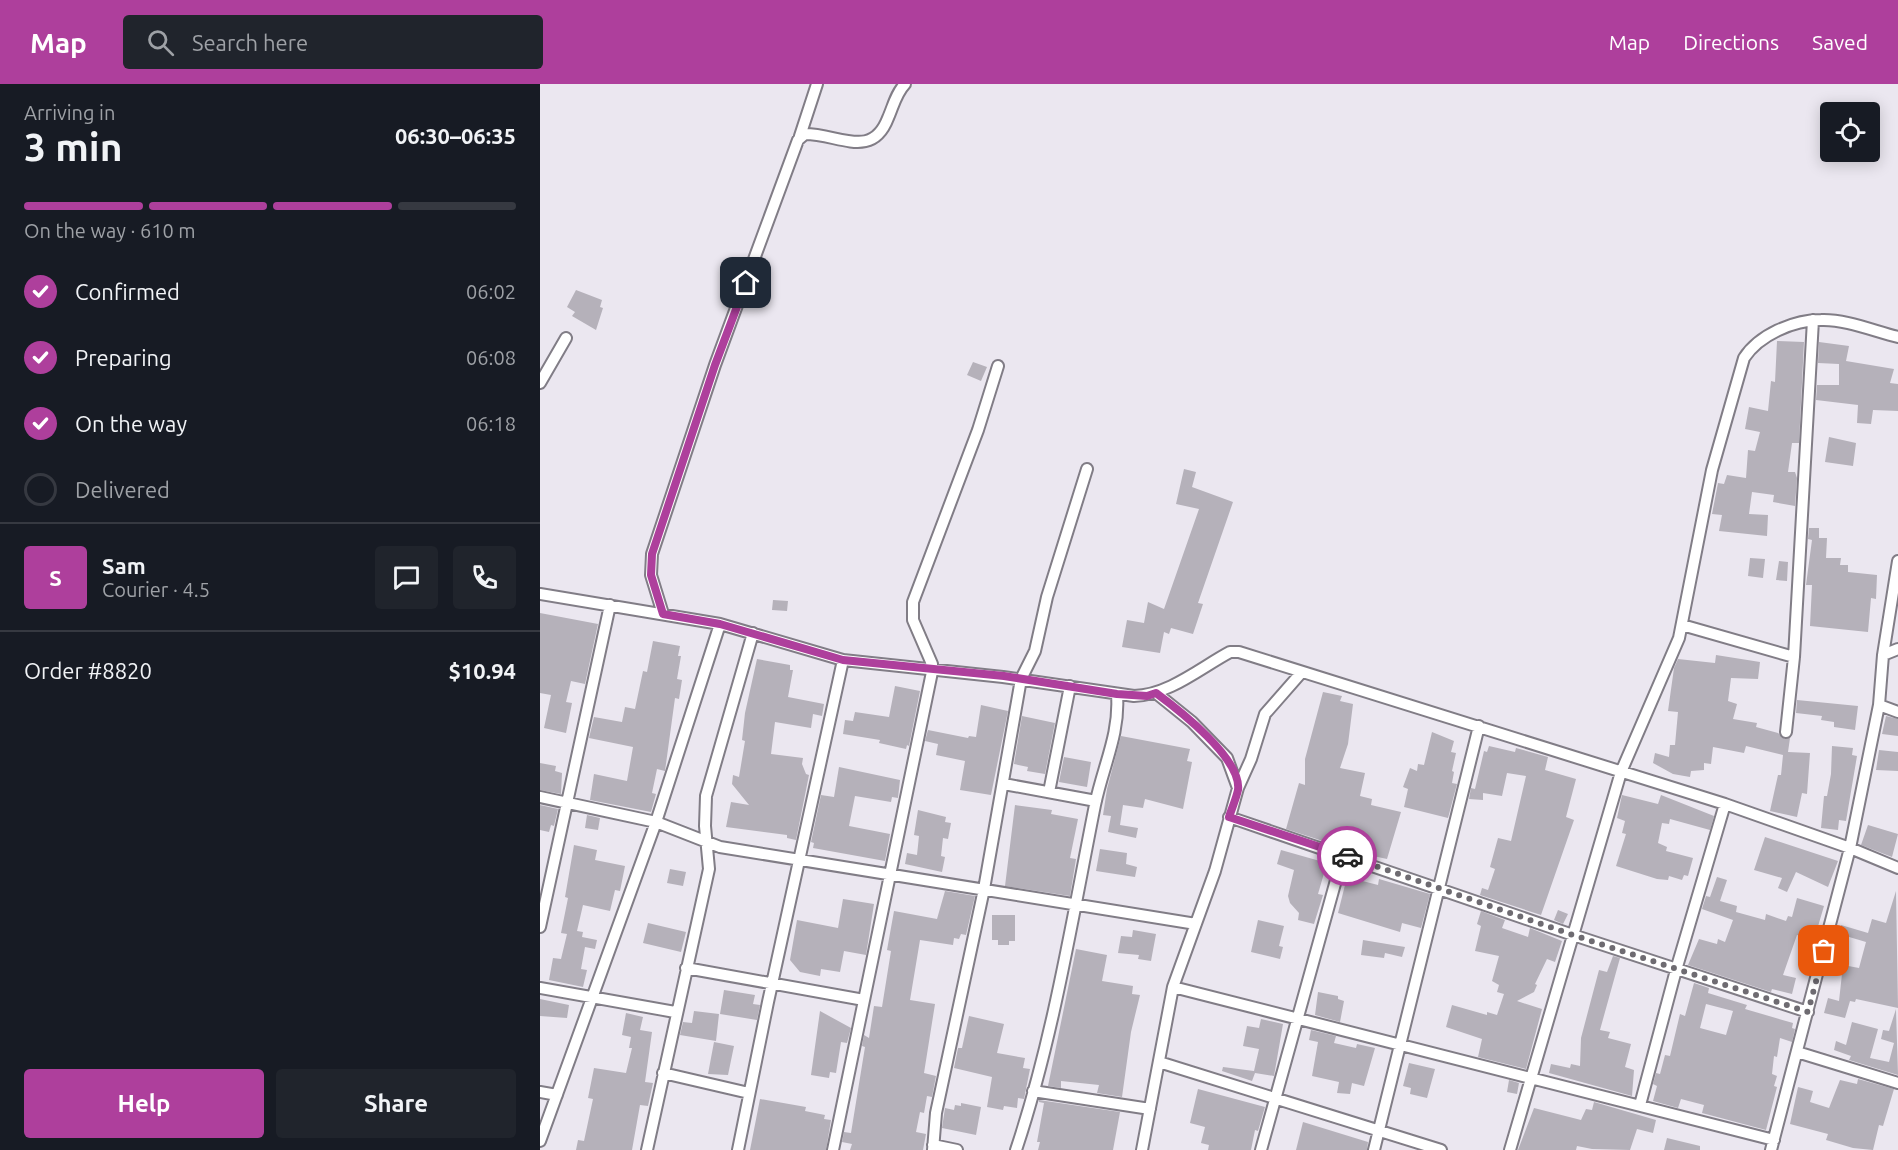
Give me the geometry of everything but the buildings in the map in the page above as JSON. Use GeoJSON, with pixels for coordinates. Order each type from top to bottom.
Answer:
{"type":"FeatureCollection","features":[{"type":"Feature","properties":{"kind":"street"},"geometry":{"type":"LineString","coordinates":[[663,614],[651,575],[652,554],[715,365],[817,84]]}},
{"type":"Feature","properties":{"kind":"street"},"geometry":{"type":"LineString","coordinates":[[800,136],[811,134],[861,142],[876,139],[883,132],[905,84]]}},
{"type":"Feature","properties":{"kind":"street"},"geometry":{"type":"LineString","coordinates":[[1510,1150],[1621,772],[1668,668],[1682,625],[1712,470],[1744,358],[1751,347],[1769,335],[1814,320],[1828,320],[1898,337]]}},
{"type":"Feature","properties":{"kind":"street"},"geometry":{"type":"LineString","coordinates":[[1786,732],[1794,657],[1814,320]]}},
{"type":"Feature","properties":{"kind":"street"},"geometry":{"type":"LineString","coordinates":[[540,382],[566,338]]}},
{"type":"Feature","properties":{"kind":"street"},"geometry":{"type":"LineString","coordinates":[[832,1150],[933,668],[915,627],[912,607],[935,538],[978,430],[998,366]]}},
{"type":"Feature","properties":{"kind":"street"},"geometry":{"type":"LineString","coordinates":[[957,1150],[933,1148],[936,1113],[984,889],[1021,679],[1035,651],[1047,597],[1087,469]]}},
{"type":"Feature","properties":{"kind":"street"},"geometry":{"type":"LineString","coordinates":[[1173,987],[1640,1105],[1773,1145],[1850,848],[1880,705],[1883,655],[1898,561]]}},
{"type":"Feature","properties":{"kind":"street"},"geometry":{"type":"LineString","coordinates":[[540,594],[720,624],[843,660],[933,668],[1117,694],[1147,696],[1230,652],[1251,656],[1725,804],[1850,848],[1898,868]]}},
{"type":"Feature","properties":{"kind":"street"},"geometry":{"type":"LineString","coordinates":[[540,927],[565,802],[610,605]]}},
{"type":"Feature","properties":{"kind":"street"},"geometry":{"type":"LineString","coordinates":[[540,1141],[656,822],[720,624]]}},
{"type":"Feature","properties":{"kind":"street"},"geometry":{"type":"LineString","coordinates":[[1682,625],[1794,657]]}},
{"type":"Feature","properties":{"kind":"street"},"geometry":{"type":"LineString","coordinates":[[647,1150],[675,1012],[709,869],[706,796],[753,633]]}},
{"type":"Feature","properties":{"kind":"street"},"geometry":{"type":"LineString","coordinates":[[1883,655],[1898,649]]}},
{"type":"Feature","properties":{"kind":"street"},"geometry":{"type":"LineString","coordinates":[[738,1150],[772,982],[843,660]]}},
{"type":"Feature","properties":{"kind":"street"},"geometry":{"type":"LineString","coordinates":[[1143,1150],[1173,987],[1215,871],[1238,788],[1251,759],[1265,714],[1301,673]]}},
{"type":"Feature","properties":{"kind":"street"},"geometry":{"type":"LineString","coordinates":[[1049,792],[1070,686]]}},
{"type":"Feature","properties":{"kind":"street"},"geometry":{"type":"LineString","coordinates":[[1156,693],[1192,722],[1227,758],[1238,788]]}},
{"type":"Feature","properties":{"kind":"street"},"geometry":{"type":"LineString","coordinates":[[1016,1150],[1033,1090],[1076,905],[1096,801],[1119,719],[1117,694]]}},
{"type":"Feature","properties":{"kind":"street"},"geometry":{"type":"LineString","coordinates":[[1880,705],[1898,712]]}},
{"type":"Feature","properties":{"kind":"street"},"geometry":{"type":"LineString","coordinates":[[1374,1150],[1479,726]]}},
{"type":"Feature","properties":{"kind":"street"},"geometry":{"type":"LineString","coordinates":[[1004,784],[1096,801]]}},
{"type":"Feature","properties":{"kind":"street"},"geometry":{"type":"LineString","coordinates":[[540,797],[656,822],[707,843],[1196,924]]}},
{"type":"Feature","properties":{"kind":"street"},"geometry":{"type":"LineString","coordinates":[[1640,1105],[1676,970],[1725,804]]}},
{"type":"Feature","properties":{"kind":"street"},"geometry":{"type":"LineString","coordinates":[[1229,817],[1676,970],[1808,1012]]}},
{"type":"Feature","properties":{"kind":"street"},"geometry":{"type":"LineString","coordinates":[[1261,1150],[1343,855]]}},
{"type":"Feature","properties":{"kind":"street"},"geometry":{"type":"LineString","coordinates":[[686,968],[864,1000]]}},
{"type":"Feature","properties":{"kind":"street"},"geometry":{"type":"LineString","coordinates":[[540,988],[675,1012]]}},
{"type":"Feature","properties":{"kind":"street"},"geometry":{"type":"LineString","coordinates":[[1797,1052],[1898,1083]]}},
{"type":"Feature","properties":{"kind":"street"},"geometry":{"type":"LineString","coordinates":[[1158,1062],[1441,1150]]}},
{"type":"Feature","properties":{"kind":"street"},"geometry":{"type":"LineString","coordinates":[[663,1073],[749,1093]]}},
{"type":"Feature","properties":{"kind":"street"},"geometry":{"type":"LineString","coordinates":[[1033,1090],[1150,1109]]}},
{"type":"Feature","properties":{"kind":"street"},"geometry":{"type":"LineString","coordinates":[[540,1092],[557,1095]]}},
{"type":"Feature","properties":{"kind":"way so far"},"geometry":{"type":"LineString","coordinates":[[1347,856],[1676,970],[1808,1012],[1824,951]]}},
{"type":"Feature","properties":{"kind":"route"},"geometry":{"type":"LineString","coordinates":[[746,283],[715,365],[652,554],[651,575],[663,614],[720,624],[843,660],[1004,676],[1134,696],[1156,693],[1192,722],[1227,758],[1238,788],[1229,817],[1347,856]]}}]}
